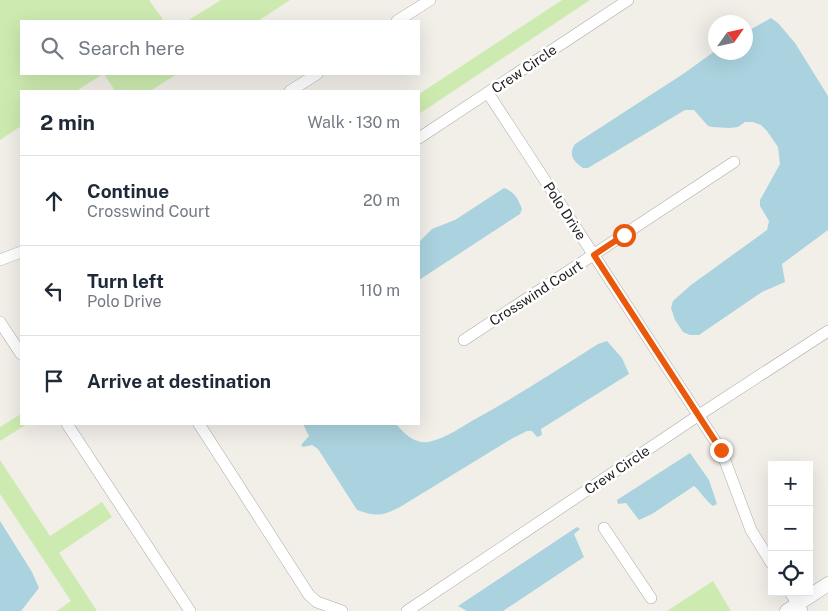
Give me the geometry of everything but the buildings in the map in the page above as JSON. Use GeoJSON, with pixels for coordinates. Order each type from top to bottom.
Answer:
{"type":"FeatureCollection","features":[{"type":"Feature","properties":{"kind":"street"},"geometry":{"type":"LineString","coordinates":[[399,20],[430,0]]}},
{"type":"Feature","properties":{"kind":"street","name":"Crew Circle"},"geometry":{"type":"LineString","coordinates":[[420,137],[628,0]]}},
{"type":"Feature","properties":{"kind":"street"},"geometry":{"type":"LineString","coordinates":[[292,90],[315,75]]}},
{"type":"Feature","properties":{"kind":"street","name":"Polo Drive"},"geometry":{"type":"LineString","coordinates":[[488,93],[721,450],[751,530],[768,558]]}},
{"type":"Feature","properties":{"kind":"street","name":"Crosswind Court"},"geometry":{"type":"LineString","coordinates":[[464,340],[734,162]]}},
{"type":"Feature","properties":{"kind":"street"},"geometry":{"type":"LineString","coordinates":[[0,260],[20,252]]}},
{"type":"Feature","properties":{"kind":"street"},"geometry":{"type":"LineString","coordinates":[[0,322],[20,352]]}},
{"type":"Feature","properties":{"kind":"street","name":"Crew Circle"},"geometry":{"type":"LineString","coordinates":[[407,611],[828,331]]}},
{"type":"Feature","properties":{"kind":"street"},"geometry":{"type":"LineString","coordinates":[[68,425],[190,611]]}},
{"type":"Feature","properties":{"kind":"street"},"geometry":{"type":"LineString","coordinates":[[200,425],[309,595],[317,602],[342,611]]}},
{"type":"Feature","properties":{"kind":"street"},"geometry":{"type":"LineString","coordinates":[[604,528],[651,598]]}},
{"type":"Feature","properties":{"kind":"street"},"geometry":{"type":"LineString","coordinates":[[791,596],[795,609],[828,584]]}},
{"type":"Feature","properties":{"kind":"green space"},"geometry":{"type":"Polygon","coordinates":[[[0,0],[149,0],[163,20],[20,20],[20,75],[101,75],[78,90],[20,90],[20,127],[0,140],[0,0]]]}},
{"type":"Feature","properties":{"kind":"green space"},"geometry":{"type":"Polygon","coordinates":[[[221,0],[290,0],[260,20],[189,20],[221,0]]]}},
{"type":"Feature","properties":{"kind":"green space"},"geometry":{"type":"Polygon","coordinates":[[[562,0],[590,0],[420,113],[420,93],[562,0]]]}},
{"type":"Feature","properties":{"kind":"green space"},"geometry":{"type":"Polygon","coordinates":[[[105,75],[175,75],[152,90],[114,90],[105,75]]]}},
{"type":"Feature","properties":{"kind":"green space"},"geometry":{"type":"Polygon","coordinates":[[[20,415],[20,425],[25,425],[0,441],[0,427],[20,415]]]}},
{"type":"Feature","properties":{"kind":"green space"},"geometry":{"type":"Polygon","coordinates":[[[0,460],[50,536],[102,502],[112,517],[59,553],[97,611],[57,611],[71,601],[0,494],[0,460]]]}},
{"type":"Feature","properties":{"kind":"green space"},"geometry":{"type":"Polygon","coordinates":[[[713,581],[731,611],[667,611],[713,581]]]}},
{"type":"Feature","properties":{"kind":"water"},"geometry":{"type":"Polygon","coordinates":[[[771,18],[778,23],[795,43],[828,96],[828,230],[782,264],[785,282],[762,292],[699,335],[690,335],[683,332],[675,320],[671,308],[673,301],[691,285],[767,230],[769,221],[760,206],[760,200],[780,164],[778,147],[761,125],[745,122],[738,127],[712,127],[708,126],[694,110],[685,110],[588,168],[583,168],[577,163],[573,158],[572,151],[575,144],[708,56],[708,60],[753,60],[753,28],[771,18]]]}},
{"type":"Feature","properties":{"kind":"water"},"geometry":{"type":"Polygon","coordinates":[[[504,188],[511,191],[518,199],[522,209],[520,214],[420,279],[420,241],[432,229],[455,220],[504,188]]]}},
{"type":"Feature","properties":{"kind":"water"},"geometry":{"type":"Polygon","coordinates":[[[607,341],[622,358],[629,374],[541,429],[542,435],[537,437],[532,431],[527,431],[513,438],[400,507],[388,512],[370,514],[357,510],[318,449],[312,445],[303,447],[301,445],[309,436],[304,425],[397,425],[414,440],[428,442],[438,439],[519,394],[598,344],[607,341]]]}},
{"type":"Feature","properties":{"kind":"water"},"geometry":{"type":"Polygon","coordinates":[[[690,453],[709,480],[717,504],[713,506],[694,486],[652,514],[639,520],[626,503],[618,504],[617,500],[690,453]]]}},
{"type":"Feature","properties":{"kind":"water"},"geometry":{"type":"Polygon","coordinates":[[[0,521],[32,572],[39,588],[21,611],[0,611],[0,521]]]}},
{"type":"Feature","properties":{"kind":"water"},"geometry":{"type":"Polygon","coordinates":[[[577,527],[580,529],[574,534],[584,557],[503,611],[467,611],[458,606],[577,527]]]}},
{"type":"Feature","properties":{"kind":"route"},"geometry":{"type":"LineString","coordinates":[[624,235],[594,255],[721,450]]}}]}
